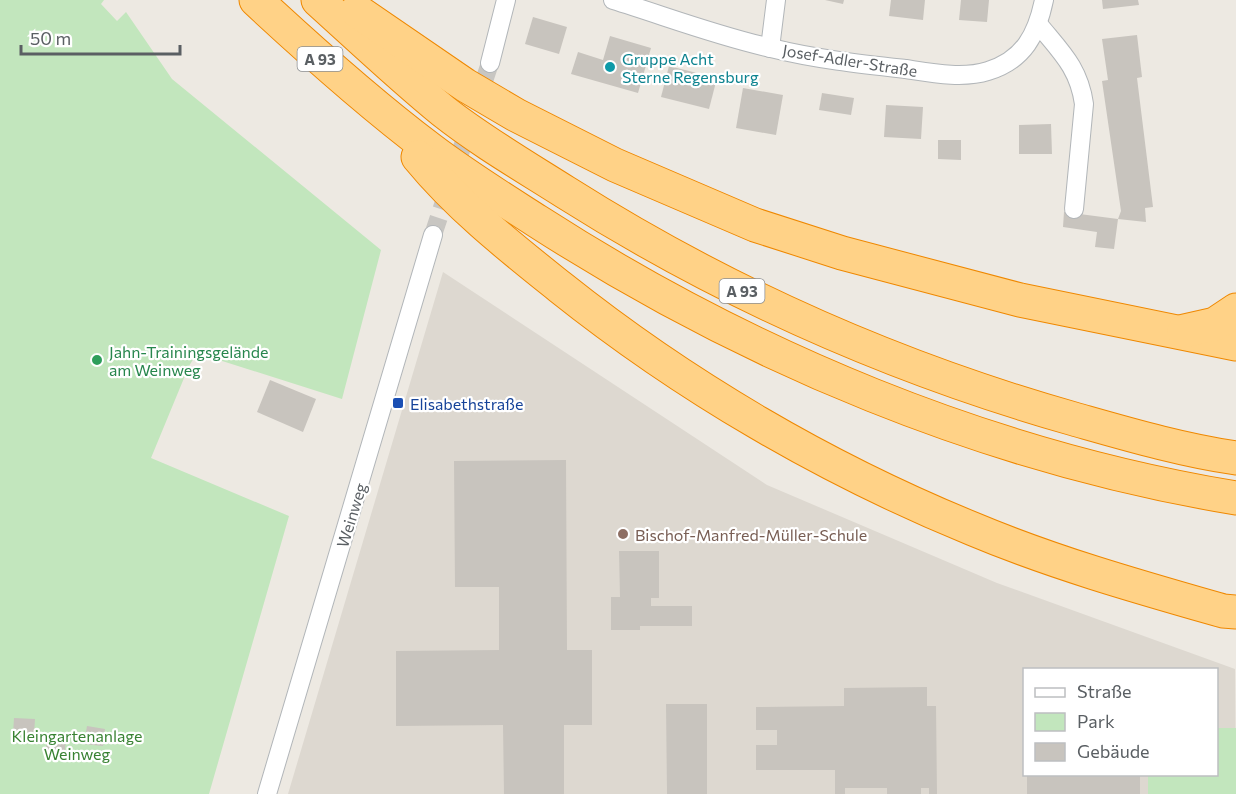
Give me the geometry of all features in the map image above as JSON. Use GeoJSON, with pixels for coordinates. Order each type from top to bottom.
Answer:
{"type":"FeatureCollection","features":[{"type":"Feature","properties":{"kind":"highway","name":"A 93"},"geometry":{"type":"LineString","coordinates":[[256,0],[306,47],[433,151],[602,263],[698,315],[820,373],[907,410],[1005,442],[1132,476],[1232,497]]}},
{"type":"Feature","properties":{"kind":"highway","name":"A 93"},"geometry":{"type":"LineString","coordinates":[[318,0],[445,112],[616,224],[712,276],[824,331],[981,392],[1148,440],[1232,457]]}},
{"type":"Feature","properties":{"kind":"highway"},"geometry":{"type":"LineString","coordinates":[[344,0],[411,49],[516,115],[615,165],[755,225],[842,253],[1020,300],[1184,331],[1236,344]]}},
{"type":"Feature","properties":{"kind":"highway"},"geometry":{"type":"LineString","coordinates":[[387,115],[432,174],[521,256],[594,314],[676,372],[760,423],[839,466],[972,529],[1116,580],[1232,615]]}},
{"type":"Feature","properties":{"kind":"highway"},"geometry":{"type":"LineString","coordinates":[[1184,331],[1215,324],[1236,310]]}},
{"type":"Feature","properties":{"kind":"street"},"geometry":{"type":"LineString","coordinates":[[490,63],[506,0]]}},
{"type":"Feature","properties":{"kind":"street","name":"Josef-Adler-Straße"},"geometry":{"type":"LineString","coordinates":[[613,0],[770,48],[856,63],[964,74],[987,72],[1006,63],[1026,47],[1039,25],[1044,0]]}},
{"type":"Feature","properties":{"kind":"street"},"geometry":{"type":"LineString","coordinates":[[770,48],[776,0]]}},
{"type":"Feature","properties":{"kind":"street"},"geometry":{"type":"LineString","coordinates":[[1039,25],[1074,67],[1082,87],[1084,104],[1074,209]]}},
{"type":"Feature","properties":{"kind":"street","name":"Weinweg"},"geometry":{"type":"LineString","coordinates":[[267,794],[433,235]]}},
{"type":"Feature","properties":{"kind":"shaded area","name":"Bischof-Manfred-Müller-Schule"},"geometry":{"type":"Polygon","coordinates":[[[443,272],[767,485],[997,583],[1235,669],[1236,794],[288,794],[443,272]]]}},
{"type":"Feature","properties":{"kind":"green space","name":"Jahn-Trainingsgelände am Weinweg"},"geometry":{"type":"Polygon","coordinates":[[[0,0],[104,0],[101,4],[117,21],[126,12],[172,79],[381,250],[342,399],[197,353],[189,366],[151,458],[289,516],[209,794],[0,794],[0,0]]]}},
{"type":"Feature","properties":{"kind":"green space"},"geometry":{"type":"Polygon","coordinates":[[[1218,728],[1236,728],[1236,794],[1148,794],[1148,776],[1218,776],[1218,728]]]}},
{"type":"Feature","properties":{"kind":"building"},"geometry":{"type":"Polygon","coordinates":[[[825,0],[844,0],[843,4],[825,0]]]}},
{"type":"Feature","properties":{"kind":"building"},"geometry":{"type":"Polygon","coordinates":[[[891,0],[925,0],[923,20],[889,16],[891,0]]]}},
{"type":"Feature","properties":{"kind":"building"},"geometry":{"type":"Polygon","coordinates":[[[961,0],[989,0],[987,22],[959,20],[961,0]]]}},
{"type":"Feature","properties":{"kind":"building"},"geometry":{"type":"Polygon","coordinates":[[[1102,0],[1138,0],[1139,5],[1103,9],[1102,0]]]}},
{"type":"Feature","properties":{"kind":"building"},"geometry":{"type":"Polygon","coordinates":[[[533,17],[567,27],[559,54],[525,44],[533,17]]]}},
{"type":"Feature","properties":{"kind":"building"},"geometry":{"type":"Polygon","coordinates":[[[1137,35],[1142,77],[1137,78],[1153,207],[1145,208],[1146,222],[1118,219],[1121,211],[1102,81],[1108,80],[1102,39],[1137,35]]]}},
{"type":"Feature","properties":{"kind":"building","name":"Gruppe Acht Sterne Regensburg"},"geometry":{"type":"Polygon","coordinates":[[[610,36],[651,48],[638,93],[571,74],[578,52],[603,60],[610,36]]]}},
{"type":"Feature","properties":{"kind":"building"},"geometry":{"type":"Polygon","coordinates":[[[669,66],[717,78],[709,109],[661,97],[669,66]]]}},
{"type":"Feature","properties":{"kind":"building"},"geometry":{"type":"Polygon","coordinates":[[[743,88],[783,95],[776,135],[736,128],[743,88]]]}},
{"type":"Feature","properties":{"kind":"building"},"geometry":{"type":"Polygon","coordinates":[[[822,93],[854,98],[851,115],[819,110],[822,93]]]}},
{"type":"Feature","properties":{"kind":"building"},"geometry":{"type":"Polygon","coordinates":[[[886,105],[923,107],[921,139],[884,137],[886,105]]]}},
{"type":"Feature","properties":{"kind":"building"},"geometry":{"type":"Polygon","coordinates":[[[1051,124],[1052,154],[1019,154],[1019,125],[1051,124]]]}},
{"type":"Feature","properties":{"kind":"building"},"geometry":{"type":"Polygon","coordinates":[[[938,140],[961,140],[961,160],[938,159],[938,140]]]}},
{"type":"Feature","properties":{"kind":"building"},"geometry":{"type":"Polygon","coordinates":[[[1064,212],[1118,219],[1114,249],[1095,247],[1097,232],[1063,227],[1064,212]]]}},
{"type":"Feature","properties":{"kind":"building"},"geometry":{"type":"Polygon","coordinates":[[[270,380],[316,399],[303,432],[257,412],[270,380]]]}},
{"type":"Feature","properties":{"kind":"building"},"geometry":{"type":"Polygon","coordinates":[[[566,460],[567,650],[592,650],[592,725],[564,725],[564,794],[504,794],[503,725],[396,726],[396,651],[499,650],[499,587],[455,587],[454,461],[566,460]]]}},
{"type":"Feature","properties":{"kind":"building"},"geometry":{"type":"Polygon","coordinates":[[[619,551],[659,551],[659,598],[651,598],[651,606],[692,606],[692,626],[640,626],[640,630],[611,630],[611,597],[620,597],[619,551]]]}},
{"type":"Feature","properties":{"kind":"building"},"geometry":{"type":"Polygon","coordinates":[[[927,687],[927,706],[936,706],[937,794],[929,794],[929,788],[921,788],[921,794],[887,794],[887,788],[845,788],[845,794],[835,794],[835,770],[756,770],[756,745],[777,745],[777,730],[756,730],[756,707],[844,706],[844,688],[927,687]]]}},
{"type":"Feature","properties":{"kind":"building"},"geometry":{"type":"Polygon","coordinates":[[[666,704],[707,704],[707,794],[667,794],[666,704]]]}},
{"type":"Feature","properties":{"kind":"building"},"geometry":{"type":"Polygon","coordinates":[[[14,718],[35,719],[34,735],[13,734],[14,718]]]}},
{"type":"Feature","properties":{"kind":"building"},"geometry":{"type":"Polygon","coordinates":[[[87,726],[105,729],[103,746],[84,744],[87,726]]]}},
{"type":"Feature","properties":{"kind":"building"},"geometry":{"type":"Polygon","coordinates":[[[47,734],[66,735],[65,752],[46,752],[47,734]]]}},
{"type":"Feature","properties":{"kind":"building"},"geometry":{"type":"Polygon","coordinates":[[[1027,776],[1140,776],[1140,794],[1027,794],[1027,776]]]}},
{"type":"Feature","properties":{"kind":"tunnel"},"geometry":{"type":"LineString","coordinates":[[433,235],[490,63]]}},
{"type":"Feature","properties":{"kind":"place","name":"Gruppe Acht Sterne Regensburg"},"geometry":{"type":"Point","coordinates":[610,67]}},
{"type":"Feature","properties":{"kind":"place","name":"Jahn-Trainingsgelände am Weinweg"},"geometry":{"type":"Point","coordinates":[97,360]}},
{"type":"Feature","properties":{"kind":"place","name":"Elisabethstraße"},"geometry":{"type":"Point","coordinates":[398,403]}},
{"type":"Feature","properties":{"kind":"place","name":"Bischof-Manfred-Müller-Schule"},"geometry":{"type":"Point","coordinates":[623,534]}},
{"type":"Feature","properties":{"kind":"park label","name":"Kleingartenanlage Weinweg"},"geometry":{"type":"Point","coordinates":[77,744]}}]}
